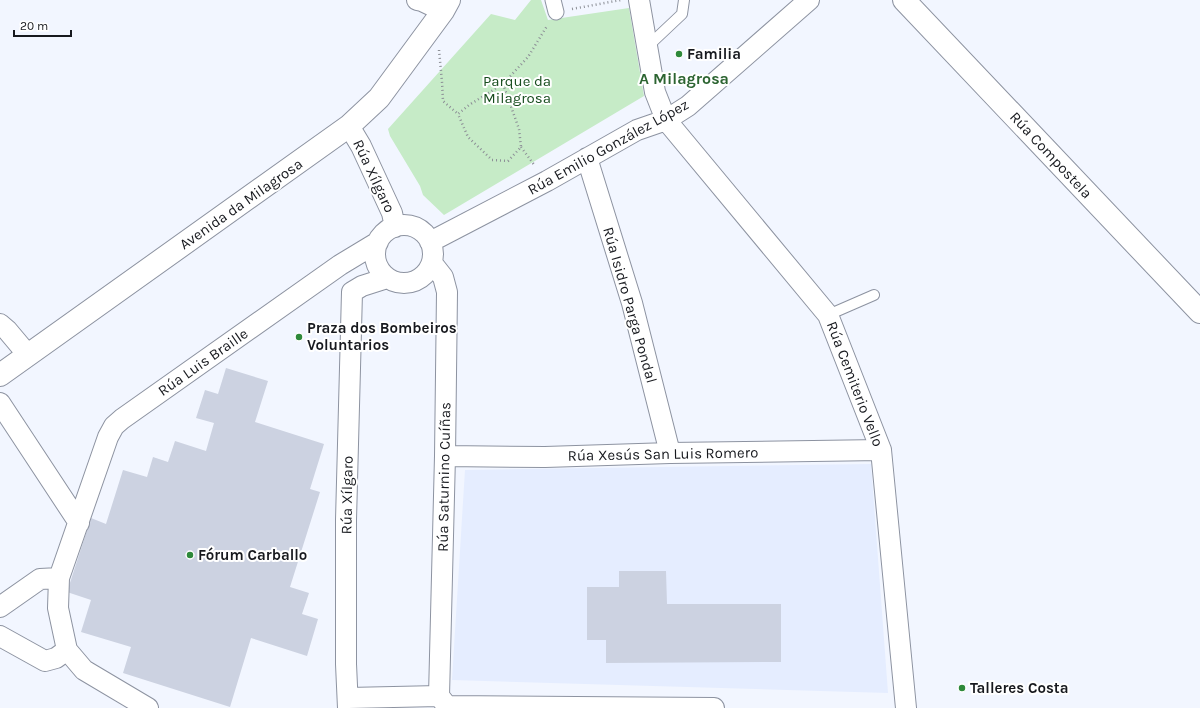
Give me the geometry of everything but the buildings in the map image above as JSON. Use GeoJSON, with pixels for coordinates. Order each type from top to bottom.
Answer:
{"type":"FeatureCollection","features":[{"type":"Feature","properties":{"kind":"street"},"geometry":{"type":"LineString","coordinates":[[417,0],[422,1],[442,12]]}},
{"type":"Feature","properties":{"kind":"street","name":"Rúa Cemiterio Vello"},"geometry":{"type":"LineString","coordinates":[[639,0],[656,92],[666,120],[828,315],[881,450],[906,708]]}},
{"type":"Feature","properties":{"kind":"street","name":"Rúa Emilio González López"},"geometry":{"type":"LineString","coordinates":[[430,242],[540,185],[637,130],[666,120],[688,106],[809,0]]}},
{"type":"Feature","properties":{"kind":"street","name":"Rúa Compostela"},"geometry":{"type":"LineString","coordinates":[[904,0],[1199,311]]}},
{"type":"Feature","properties":{"kind":"street","name":"Avenida da Milagrosa"},"geometry":{"type":"LineString","coordinates":[[0,375],[350,126],[379,98],[442,12]]}},
{"type":"Feature","properties":{"kind":"street","name":"Rúa Xílgaro"},"geometry":{"type":"LineString","coordinates":[[350,126],[361,146],[392,213],[395,227]]}},
{"type":"Feature","properties":{"kind":"street","name":"Rúa Isidro Parga Pondal"},"geometry":{"type":"LineString","coordinates":[[587,158],[632,303],[670,453]]}},
{"type":"Feature","properties":{"kind":"street"},"geometry":{"type":"LineString","coordinates":[[406,225],[416,228],[425,234],[430,242],[433,252],[432,262],[425,274],[416,280],[406,283],[392,281],[387,278],[380,272],[375,258],[375,251],[378,242],[386,231],[395,227],[406,225]]}},
{"type":"Feature","properties":{"kind":"street","name":"Rúa Luis Braille"},"geometry":{"type":"LineString","coordinates":[[67,650],[58,608],[59,578],[108,437],[114,426],[340,266],[378,242]]}},
{"type":"Feature","properties":{"kind":"street","name":"Rúa Saturnino Cuíñas"},"geometry":{"type":"LineString","coordinates":[[432,262],[443,277],[447,292],[445,456],[439,696]]}},
{"type":"Feature","properties":{"kind":"street","name":"Rúa Xílgaro"},"geometry":{"type":"LineString","coordinates":[[340,266],[349,275],[352,292],[346,520],[346,664],[344,705]]}},
{"type":"Feature","properties":{"kind":"street"},"geometry":{"type":"LineString","coordinates":[[352,292],[362,286],[387,278]]}},
{"type":"Feature","properties":{"kind":"street"},"geometry":{"type":"LineString","coordinates":[[0,324],[28,355]]}},
{"type":"Feature","properties":{"kind":"street"},"geometry":{"type":"LineString","coordinates":[[0,402],[79,523]]}},
{"type":"Feature","properties":{"kind":"street","name":"Rúa Xesús San Luis Romero"},"geometry":{"type":"LineString","coordinates":[[445,456],[545,457],[670,453],[881,450]]}},
{"type":"Feature","properties":{"kind":"street"},"geometry":{"type":"LineString","coordinates":[[0,607],[19,592],[40,579],[59,578]]}},
{"type":"Feature","properties":{"kind":"street"},"geometry":{"type":"LineString","coordinates":[[0,636],[45,661],[56,658],[67,650],[84,670],[148,708]]}},
{"type":"Feature","properties":{"kind":"street"},"geometry":{"type":"LineString","coordinates":[[344,705],[384,703],[439,696],[447,706],[714,708]]}},
{"type":"Feature","properties":{"kind":"lane"},"geometry":{"type":"LineString","coordinates":[[648,47],[682,14],[684,0]]}},
{"type":"Feature","properties":{"kind":"lane"},"geometry":{"type":"LineString","coordinates":[[828,315],[874,295]]}},
{"type":"Feature","properties":{"kind":"path"},"geometry":{"type":"LineString","coordinates":[[458,114],[469,105],[503,84],[528,57],[555,6],[623,0]]}},
{"type":"Feature","properties":{"kind":"path"},"geometry":{"type":"LineString","coordinates":[[442,12],[441,59],[443,101],[458,114],[468,137],[492,160],[508,161],[521,147],[519,129],[503,84]]}},
{"type":"Feature","properties":{"kind":"shaded area"},"geometry":{"type":"Polygon","coordinates":[[[871,464],[888,693],[452,680],[465,470],[871,464]]]}},
{"type":"Feature","properties":{"kind":"green space","name":"Parque da Milagrosa"},"geometry":{"type":"Polygon","coordinates":[[[531,0],[541,0],[548,20],[629,8],[644,96],[444,215],[423,195],[420,186],[390,136],[388,129],[491,14],[515,20],[531,0]]]}},
{"type":"Feature","properties":{"kind":"place","name":"Familia"},"geometry":{"type":"Point","coordinates":[679,54]}},
{"type":"Feature","properties":{"kind":"place","name":"Praza dos Bombeiros Voluntarios"},"geometry":{"type":"Point","coordinates":[299,337]}},
{"type":"Feature","properties":{"kind":"place","name":"Fórum Carballo"},"geometry":{"type":"Point","coordinates":[190,555]}},
{"type":"Feature","properties":{"kind":"place","name":"Talleres Costa"},"geometry":{"type":"Point","coordinates":[962,688]}},
{"type":"Feature","properties":{"kind":"district","name":"A Milagrosa"},"geometry":{"type":"Point","coordinates":[684,78]}}]}
